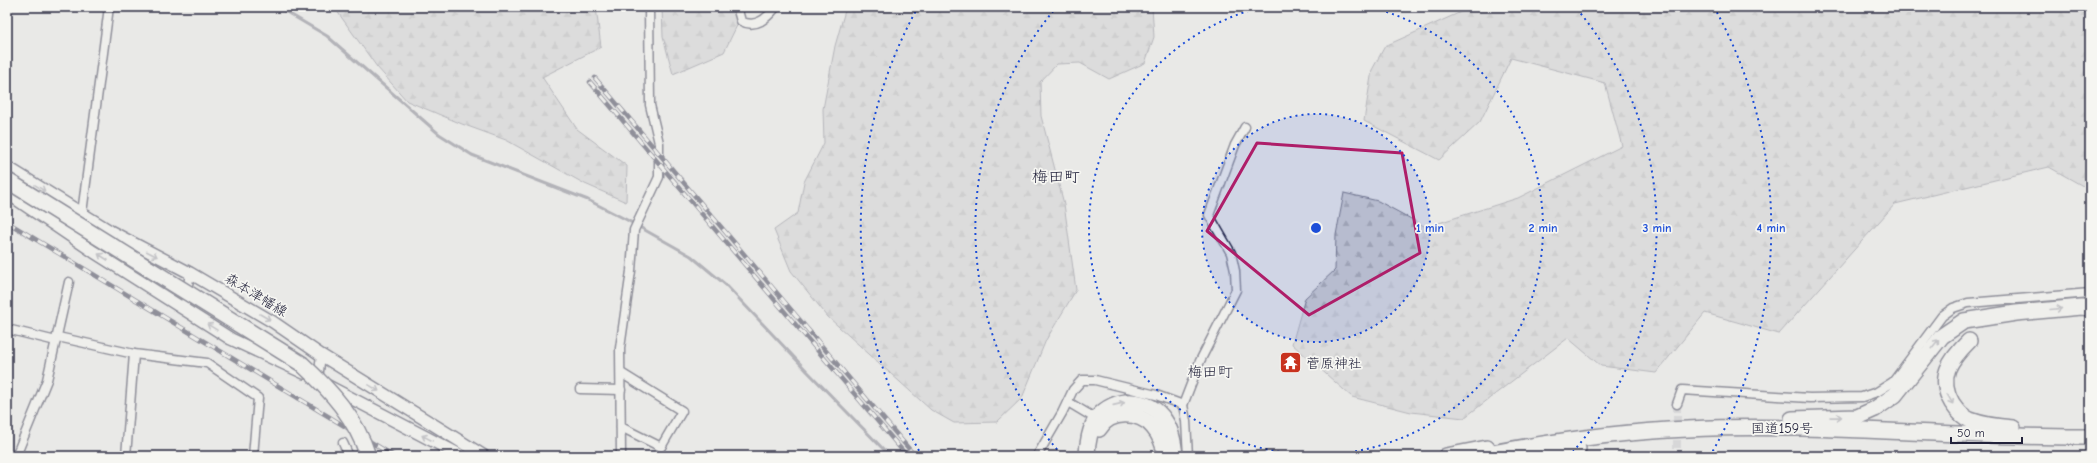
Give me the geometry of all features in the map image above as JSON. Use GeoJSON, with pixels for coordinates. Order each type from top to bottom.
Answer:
{"type":"FeatureCollection","features":[{"type":"Feature","properties":{"kind":"highway"},"geometry":{"type":"LineString","coordinates":[[7,180],[302,364],[326,388],[346,412],[358,431],[368,456]]}},
{"type":"Feature","properties":{"kind":"highway"},"geometry":{"type":"LineString","coordinates":[[1687,429],[1694,424],[1857,417],[1875,409],[1895,395],[1942,336],[1964,321],[2016,313],[2080,307],[2090,308]]}},
{"type":"Feature","properties":{"kind":"highway"},"geometry":{"type":"LineString","coordinates":[[1969,341],[1954,358],[1945,373],[1946,393],[1955,408],[1969,420],[1997,426],[2090,432]]}},
{"type":"Feature","properties":{"kind":"highway"},"geometry":{"type":"LineString","coordinates":[[1087,456],[1087,447],[1105,410],[1116,403],[1131,402],[1150,407],[1165,419],[1170,430],[1175,456]]}},
{"type":"Feature","properties":{"kind":"highway"},"geometry":{"type":"LineString","coordinates":[[1099,421],[1118,415],[1131,415],[1145,421],[1153,427],[1160,437],[1166,456]]}},
{"type":"Feature","properties":{"kind":"highway"},"geometry":{"type":"LineString","coordinates":[[1093,456],[1099,421]]}},
{"type":"Feature","properties":{"kind":"highway","name":"国道159号"},"geometry":{"type":"LineString","coordinates":[[1519,452],[1626,434],[1687,429],[1822,428],[1976,436],[2090,438]]}},
{"type":"Feature","properties":{"kind":"highway","name":"国道159号"},"geometry":{"type":"LineString","coordinates":[[1476,456],[1611,441],[1718,434],[1824,434],[2023,442],[2090,443]]}},
{"type":"Feature","properties":{"kind":"highway"},"geometry":{"type":"LineString","coordinates":[[1543,456],[1604,445],[1611,441]]}},
{"type":"Feature","properties":{"kind":"highway"},"geometry":{"type":"LineString","coordinates":[[1446,456],[1513,444],[1519,452]]}},
{"type":"Feature","properties":{"kind":"main road","name":"森本津幡線"},"geometry":{"type":"LineString","coordinates":[[7,180],[82,213],[139,247],[190,273],[274,322],[321,355],[484,456]]}},
{"type":"Feature","properties":{"kind":"main road"},"geometry":{"type":"LineString","coordinates":[[7,180],[184,309],[231,339],[287,364],[462,456]]}},
{"type":"Feature","properties":{"kind":"street"},"geometry":{"type":"LineString","coordinates":[[82,213],[109,7]]}},
{"type":"Feature","properties":{"kind":"street"},"geometry":{"type":"LineString","coordinates":[[621,456],[620,348],[636,224],[659,177],[659,143],[650,105],[648,7]]}},
{"type":"Feature","properties":{"kind":"street"},"geometry":{"type":"LineString","coordinates":[[737,7],[741,21],[747,25],[760,22],[776,7]]}},
{"type":"Feature","properties":{"kind":"street"},"geometry":{"type":"LineString","coordinates":[[1188,456],[1186,421],[1183,405],[1200,361],[1236,290],[1235,271],[1231,253],[1209,215],[1235,145],[1245,128]]}},
{"type":"Feature","properties":{"kind":"street"},"geometry":{"type":"LineString","coordinates":[[184,309],[190,273]]}},
{"type":"Feature","properties":{"kind":"street"},"geometry":{"type":"LineString","coordinates":[[16,456],[48,380],[70,282]]}},
{"type":"Feature","properties":{"kind":"street"},"geometry":{"type":"LineString","coordinates":[[1677,404],[1682,390],[1810,398],[1862,397],[1877,392],[1893,382],[1942,316],[1953,308],[1968,303],[2090,293]]}},
{"type":"Feature","properties":{"kind":"street"},"geometry":{"type":"LineString","coordinates":[[7,329],[134,354],[207,363],[258,398],[253,456]]}},
{"type":"Feature","properties":{"kind":"street"},"geometry":{"type":"LineString","coordinates":[[126,456],[134,354]]}},
{"type":"Feature","properties":{"kind":"street"},"geometry":{"type":"LineString","coordinates":[[318,380],[321,355]]}},
{"type":"Feature","properties":{"kind":"street"},"geometry":{"type":"LineString","coordinates":[[621,373],[682,411],[661,447],[621,427]]}},
{"type":"Feature","properties":{"kind":"street"},"geometry":{"type":"LineString","coordinates":[[1037,456],[1068,402],[1073,390],[1082,380],[1095,380],[1156,395],[1183,405]]}},
{"type":"Feature","properties":{"kind":"street"},"geometry":{"type":"LineString","coordinates":[[580,389],[621,390]]}},
{"type":"Feature","properties":{"kind":"street"},"geometry":{"type":"LineString","coordinates":[[1068,402],[1099,421]]}},
{"type":"Feature","properties":{"kind":"street"},"geometry":{"type":"LineString","coordinates":[[344,443],[349,456]]}},
{"type":"Feature","properties":{"kind":"highlighted area"},"geometry":{"type":"Polygon","coordinates":[[[1257,143],[1402,153],[1420,253],[1309,315],[1207,231],[1257,143]]]}},
{"type":"Feature","properties":{"kind":"green space"},"geometry":{"type":"Polygon","coordinates":[[[334,7],[596,7],[601,47],[542,77],[577,129],[627,166],[626,202],[585,184],[506,140],[462,124],[407,101],[377,67],[334,7]]]}},
{"type":"Feature","properties":{"kind":"green space"},"geometry":{"type":"Polygon","coordinates":[[[662,7],[746,7],[724,52],[673,74],[663,37],[662,7]]]}},
{"type":"Feature","properties":{"kind":"green space"},"geometry":{"type":"Polygon","coordinates":[[[846,7],[1152,7],[1154,37],[1145,63],[1109,79],[1080,63],[1057,64],[1040,82],[1041,116],[1064,204],[1076,290],[1046,340],[1022,398],[997,422],[954,423],[931,410],[828,317],[791,271],[774,230],[798,213],[804,182],[824,143],[823,109],[835,46],[846,7]]]}},
{"type":"Feature","properties":{"kind":"green space"},"geometry":{"type":"Polygon","coordinates":[[[1472,7],[2090,7],[2090,190],[2049,167],[1895,204],[1779,334],[1705,313],[1656,373],[1601,366],[1568,338],[1464,418],[1411,412],[1352,397],[1292,344],[1305,298],[1335,270],[1336,235],[1344,193],[1378,201],[1426,227],[1518,198],[1622,146],[1605,83],[1511,58],[1480,122],[1439,160],[1364,121],[1372,70],[1385,46],[1472,7]]]}},
{"type":"Feature","properties":{"kind":"waterway"},"geometry":{"type":"LineString","coordinates":[[278,7],[327,36],[439,134],[472,155],[588,200],[691,256],[726,285],[890,456]]}},
{"type":"Feature","properties":{"kind":"tunnel"},"geometry":{"type":"LineString","coordinates":[[1677,404],[1677,456]]}},
{"type":"Feature","properties":{"kind":"railway"},"geometry":{"type":"LineString","coordinates":[[595,78],[915,456]]}},
{"type":"Feature","properties":{"kind":"railway"},"geometry":{"type":"LineString","coordinates":[[590,82],[907,456]]}},
{"type":"Feature","properties":{"kind":"railway"},"geometry":{"type":"LineString","coordinates":[[7,222],[394,456]]}},
{"type":"Feature","properties":{"kind":"place","name":"菅原神社"},"geometry":{"type":"Point","coordinates":[1290,363]}},
{"type":"Feature","properties":{"kind":"district","name":"梅田町"},"geometry":{"type":"Point","coordinates":[1056,177]}},
{"type":"Feature","properties":{"kind":"district","name":"梅田町"},"geometry":{"type":"Point","coordinates":[1210,372]}}]}
